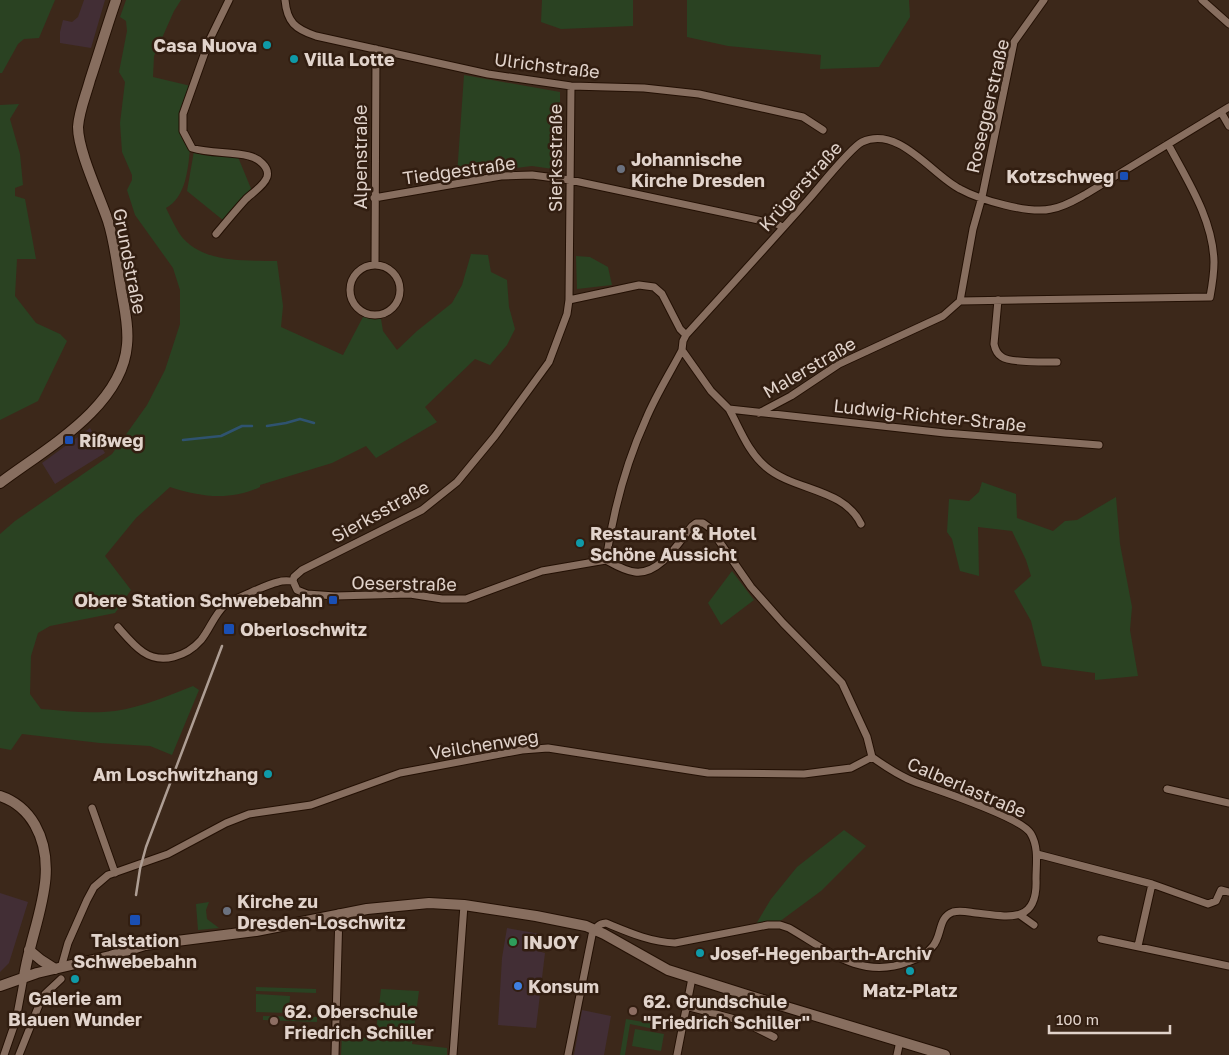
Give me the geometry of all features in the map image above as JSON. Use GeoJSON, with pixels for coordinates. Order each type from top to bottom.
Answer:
{"type":"FeatureCollection","features":[{"type":"Feature","properties":{"kind":"main road","name":"Grundstraße"},"geometry":{"type":"LineString","coordinates":[[0,484],[65,436],[84,419],[110,389],[119,375],[124,360],[128,330],[110,225],[84,154],[78,128],[80,114],[116,0]]}},
{"type":"Feature","properties":{"kind":"main road"},"geometry":{"type":"LineString","coordinates":[[0,796],[20,807],[29,816],[40,833],[45,848],[46,869],[41,906],[24,977]]}},
{"type":"Feature","properties":{"kind":"main road"},"geometry":{"type":"LineString","coordinates":[[0,986],[24,977],[59,972],[145,945],[256,931],[339,913],[403,905],[464,904],[577,924],[595,930],[668,970],[945,1055]]}},
{"type":"Feature","properties":{"kind":"main road"},"geometry":{"type":"LineString","coordinates":[[29,950],[59,972]]}},
{"type":"Feature","properties":{"kind":"street"},"geometry":{"type":"LineString","coordinates":[[216,234],[247,198],[264,183],[268,170],[250,156],[204,152],[192,148],[183,130],[184,114],[209,41],[229,0]]}},
{"type":"Feature","properties":{"kind":"street","name":"Ulrichstraße"},"geometry":{"type":"LineString","coordinates":[[285,0],[286,13],[292,23],[304,32],[488,74],[571,86],[644,88],[699,94],[803,117],[823,130]]}},
{"type":"Feature","properties":{"kind":"street","name":"Roseggerstraße"},"geometry":{"type":"LineString","coordinates":[[960,301],[973,229],[982,197],[1014,42],[1044,0]]}},
{"type":"Feature","properties":{"kind":"street"},"geometry":{"type":"LineString","coordinates":[[1202,0],[1229,24]]}},
{"type":"Feature","properties":{"kind":"street","name":"Alpenstraße"},"geometry":{"type":"LineString","coordinates":[[375,265],[376,49]]}},
{"type":"Feature","properties":{"kind":"street","name":"Sierksstraße"},"geometry":{"type":"LineString","coordinates":[[118,627],[131,642],[147,655],[173,658],[184,654],[203,638],[218,613],[227,604],[278,582],[293,581],[294,577],[302,570],[422,510],[457,482],[495,436],[549,362],[567,314],[569,300],[571,86]]}},
{"type":"Feature","properties":{"kind":"street","name":"Krügerstraße"},"geometry":{"type":"LineString","coordinates":[[606,560],[621,489],[645,421],[682,350],[686,334],[862,143],[873,139],[887,140],[908,149],[960,189],[1009,206],[1031,210],[1050,210],[1068,204],[1086,194],[1229,107]]}},
{"type":"Feature","properties":{"kind":"street"},"geometry":{"type":"LineString","coordinates":[[1221,112],[1229,126]]}},
{"type":"Feature","properties":{"kind":"street"},"geometry":{"type":"LineString","coordinates":[[960,301],[1210,297],[1214,263],[1210,233],[1202,209],[1168,144]]}},
{"type":"Feature","properties":{"kind":"street","name":"Tiedgestraße"},"geometry":{"type":"LineString","coordinates":[[374,198],[501,176],[532,175],[570,180],[777,224],[782,228]]}},
{"type":"Feature","properties":{"kind":"street"},"geometry":{"type":"LineString","coordinates":[[375,265],[391,271],[398,281],[400,289],[398,301],[393,308],[386,313],[374,316],[361,312],[355,306],[350,290],[351,281],[359,271],[367,266],[375,265]]}},
{"type":"Feature","properties":{"kind":"street"},"geometry":{"type":"LineString","coordinates":[[569,300],[639,285],[654,287],[662,294],[680,329],[686,334]]}},
{"type":"Feature","properties":{"kind":"street"},"geometry":{"type":"LineString","coordinates":[[998,300],[994,344],[1002,358],[1057,362]]}},
{"type":"Feature","properties":{"kind":"street","name":"Malerstraße"},"geometry":{"type":"LineString","coordinates":[[729,409],[759,413],[791,396],[839,364],[943,316],[960,301]]}},
{"type":"Feature","properties":{"kind":"street"},"geometry":{"type":"LineString","coordinates":[[682,350],[711,391],[729,409],[752,453],[768,468],[789,480],[833,497],[852,510],[861,524]]}},
{"type":"Feature","properties":{"kind":"street","name":"Ludwig-Richter-Straße"},"geometry":{"type":"LineString","coordinates":[[759,413],[945,433],[1099,445]]}},
{"type":"Feature","properties":{"kind":"street"},"geometry":{"type":"LineString","coordinates":[[606,560],[634,572],[646,572],[658,566],[692,526],[696,523],[706,525],[751,587],[783,623],[842,683],[867,737],[872,757]]}},
{"type":"Feature","properties":{"kind":"street","name":"Oeserstraße"},"geometry":{"type":"LineString","coordinates":[[293,581],[297,590],[307,594],[344,596],[410,594],[442,599],[466,599],[536,573],[606,560]]}},
{"type":"Feature","properties":{"kind":"street","name":"Veilchenweg"},"geometry":{"type":"LineString","coordinates":[[59,972],[68,943],[87,900],[94,887],[108,875],[168,854],[226,823],[249,814],[311,805],[400,773],[522,750],[548,748],[708,773],[804,774],[851,768],[872,757]]}},
{"type":"Feature","properties":{"kind":"street","name":"Calberlastraße"},"geometry":{"type":"LineString","coordinates":[[872,757],[895,773],[914,782],[935,788],[1020,823],[1027,828],[1032,835],[1037,854],[1037,889],[1032,905],[1020,915]]}},
{"type":"Feature","properties":{"kind":"street"},"geometry":{"type":"LineString","coordinates":[[1168,789],[1229,803]]}},
{"type":"Feature","properties":{"kind":"street"},"geometry":{"type":"LineString","coordinates":[[92,808],[115,873]]}},
{"type":"Feature","properties":{"kind":"street"},"geometry":{"type":"LineString","coordinates":[[1037,854],[1152,884],[1208,904],[1216,900],[1221,890],[1229,892]]}},
{"type":"Feature","properties":{"kind":"street"},"geometry":{"type":"LineString","coordinates":[[1138,946],[1152,884]]}},
{"type":"Feature","properties":{"kind":"street"},"geometry":{"type":"LineString","coordinates":[[453,1055],[464,904]]}},
{"type":"Feature","properties":{"kind":"street"},"geometry":{"type":"LineString","coordinates":[[568,1055],[592,935],[600,923],[606,923],[651,940],[675,943],[768,925],[780,925],[789,928],[849,962],[863,967],[902,964],[930,951],[938,938],[943,921],[950,913],[960,910],[1020,915],[1034,924]]}},
{"type":"Feature","properties":{"kind":"street"},"geometry":{"type":"LineString","coordinates":[[336,1055],[339,913]]}},
{"type":"Feature","properties":{"kind":"street"},"geometry":{"type":"LineString","coordinates":[[1101,939],[1229,966]]}},
{"type":"Feature","properties":{"kind":"street"},"geometry":{"type":"LineString","coordinates":[[19,1055],[39,1005],[59,972]]}},
{"type":"Feature","properties":{"kind":"street"},"geometry":{"type":"LineString","coordinates":[[4,1055],[16,1020],[24,977]]}},
{"type":"Feature","properties":{"kind":"street"},"geometry":{"type":"LineString","coordinates":[[677,1055],[692,978]]}},
{"type":"Feature","properties":{"kind":"street"},"geometry":{"type":"LineString","coordinates":[[686,1006],[742,1022],[774,1037]]}},
{"type":"Feature","properties":{"kind":"street"},"geometry":{"type":"LineString","coordinates":[[897,1055],[900,1042]]}},
{"type":"Feature","properties":{"kind":"shaded area"},"geometry":{"type":"Polygon","coordinates":[[[84,0],[105,0],[91,48],[60,43],[63,20],[72,22],[78,17],[84,0]]]}},
{"type":"Feature","properties":{"kind":"shaded area"},"geometry":{"type":"Polygon","coordinates":[[[90,428],[105,453],[55,484],[42,463],[90,428]]]}},
{"type":"Feature","properties":{"kind":"shaded area"},"geometry":{"type":"Polygon","coordinates":[[[0,893],[28,902],[9,963],[0,972],[0,893]]]}},
{"type":"Feature","properties":{"kind":"shaded area"},"geometry":{"type":"Polygon","coordinates":[[[507,928],[540,934],[538,951],[545,953],[536,1028],[498,1025],[502,958],[507,928]]]}},
{"type":"Feature","properties":{"kind":"shaded area"},"geometry":{"type":"Polygon","coordinates":[[[582,1010],[611,1016],[604,1055],[574,1055],[582,1010]]]}},
{"type":"Feature","properties":{"kind":"green space"},"geometry":{"type":"Polygon","coordinates":[[[0,0],[55,0],[39,38],[24,39],[18,44],[2,73],[0,73],[0,0]]]}},
{"type":"Feature","properties":{"kind":"green space"},"geometry":{"type":"Polygon","coordinates":[[[126,0],[181,0],[174,11],[154,56],[153,77],[191,86],[183,110],[180,127],[184,142],[190,149],[187,174],[178,197],[166,208],[179,233],[188,243],[199,250],[211,255],[237,260],[277,261],[283,306],[281,327],[343,355],[364,315],[373,319],[381,319],[383,331],[397,350],[452,303],[462,285],[471,254],[488,255],[491,272],[507,280],[509,307],[515,329],[507,345],[490,365],[475,359],[425,407],[437,422],[376,458],[366,446],[332,463],[260,485],[260,487],[249,491],[227,496],[204,495],[170,487],[136,518],[105,556],[131,590],[115,613],[50,626],[38,633],[31,656],[30,694],[41,709],[87,712],[115,711],[145,704],[193,686],[199,690],[172,755],[150,746],[100,743],[22,734],[11,750],[0,748],[0,534],[15,521],[112,454],[147,405],[165,370],[180,324],[180,290],[173,268],[135,215],[127,190],[132,180],[132,175],[122,152],[120,123],[125,82],[119,72],[127,31],[126,21],[120,17],[126,0]]]}},
{"type":"Feature","properties":{"kind":"green space"},"geometry":{"type":"Polygon","coordinates":[[[542,0],[633,0],[633,26],[561,29],[541,22],[542,0]]]}},
{"type":"Feature","properties":{"kind":"green space"},"geometry":{"type":"Polygon","coordinates":[[[687,0],[909,0],[910,17],[879,67],[820,69],[821,55],[728,46],[687,37],[687,0]]]}},
{"type":"Feature","properties":{"kind":"green space"},"geometry":{"type":"Polygon","coordinates":[[[464,75],[560,92],[560,170],[532,166],[457,175],[464,75]]]}},
{"type":"Feature","properties":{"kind":"green space"},"geometry":{"type":"Polygon","coordinates":[[[19,104],[10,119],[20,154],[23,185],[15,188],[15,196],[25,199],[36,259],[17,259],[15,296],[36,323],[60,334],[67,341],[38,401],[0,420],[0,105],[19,104]]]}},
{"type":"Feature","properties":{"kind":"green space"},"geometry":{"type":"Polygon","coordinates":[[[194,151],[203,155],[238,157],[252,191],[224,221],[187,191],[194,151]]]}},
{"type":"Feature","properties":{"kind":"green space"},"geometry":{"type":"Polygon","coordinates":[[[576,256],[590,257],[608,267],[612,285],[577,289],[576,256]]]}},
{"type":"Feature","properties":{"kind":"green space"},"geometry":{"type":"Polygon","coordinates":[[[982,482],[1016,494],[1017,518],[1053,531],[1065,521],[1077,520],[1116,497],[1120,544],[1132,607],[1130,630],[1138,676],[1095,680],[1095,673],[1042,666],[1031,621],[1014,591],[1031,576],[1026,560],[1012,531],[978,527],[979,576],[960,571],[952,539],[947,532],[949,499],[969,501],[979,492],[982,482]]]}},
{"type":"Feature","properties":{"kind":"green space"},"geometry":{"type":"Polygon","coordinates":[[[732,571],[754,600],[721,625],[708,603],[732,571]]]}},
{"type":"Feature","properties":{"kind":"green space"},"geometry":{"type":"Polygon","coordinates":[[[844,830],[866,846],[821,891],[779,922],[756,924],[771,899],[797,867],[844,830]]]}},
{"type":"Feature","properties":{"kind":"green space"},"geometry":{"type":"Polygon","coordinates":[[[209,902],[206,910],[207,919],[219,928],[198,930],[196,904],[209,902]]]}},
{"type":"Feature","properties":{"kind":"green space"},"geometry":{"type":"Polygon","coordinates":[[[256,987],[316,989],[316,993],[256,991],[256,987]]]}},
{"type":"Feature","properties":{"kind":"green space"},"geometry":{"type":"Polygon","coordinates":[[[381,989],[419,991],[412,1044],[447,1048],[447,1055],[341,1055],[342,1035],[375,1039],[381,989]]]}},
{"type":"Feature","properties":{"kind":"green space"},"geometry":{"type":"Polygon","coordinates":[[[256,994],[290,996],[289,1013],[256,1012],[256,994]]]}},
{"type":"Feature","properties":{"kind":"green space"},"geometry":{"type":"Polygon","coordinates":[[[263,1016],[317,1017],[317,1022],[263,1020],[263,1016]]]}},
{"type":"Feature","properties":{"kind":"green space"},"geometry":{"type":"Polygon","coordinates":[[[626,1019],[655,1024],[654,1029],[630,1024],[625,1055],[620,1055],[626,1019]]]}},
{"type":"Feature","properties":{"kind":"green space"},"geometry":{"type":"Polygon","coordinates":[[[635,1029],[664,1034],[661,1051],[632,1046],[635,1029]]]}},
{"type":"Feature","properties":{"kind":"waterway"},"geometry":{"type":"LineString","coordinates":[[267,426],[300,419],[314,423]]}},
{"type":"Feature","properties":{"kind":"waterway"},"geometry":{"type":"LineString","coordinates":[[183,440],[221,436],[242,426],[252,426]]}},
{"type":"Feature","properties":{"kind":"railway"},"geometry":{"type":"LineString","coordinates":[[136,895],[146,847],[222,646]]}},
{"type":"Feature","properties":{"kind":"place","name":"Casa Nuova"},"geometry":{"type":"Point","coordinates":[267,45]}},
{"type":"Feature","properties":{"kind":"place","name":"Villa Lotte"},"geometry":{"type":"Point","coordinates":[294,59]}},
{"type":"Feature","properties":{"kind":"place","name":"Johannische Kirche Dresden"},"geometry":{"type":"Point","coordinates":[621,169]}},
{"type":"Feature","properties":{"kind":"place","name":"Kotzschweg"},"geometry":{"type":"Point","coordinates":[1124,176]}},
{"type":"Feature","properties":{"kind":"place","name":"Rißweg"},"geometry":{"type":"Point","coordinates":[69,440]}},
{"type":"Feature","properties":{"kind":"place","name":"Restaurant & Hotel Schöne Aussicht"},"geometry":{"type":"Point","coordinates":[580,543]}},
{"type":"Feature","properties":{"kind":"place","name":"Obere Station Schwebebahn"},"geometry":{"type":"Point","coordinates":[333,600]}},
{"type":"Feature","properties":{"kind":"place","name":"Oberloschwitz"},"geometry":{"type":"Point","coordinates":[229,629]}},
{"type":"Feature","properties":{"kind":"place","name":"Am Loschwitzhang"},"geometry":{"type":"Point","coordinates":[268,774]}},
{"type":"Feature","properties":{"kind":"place","name":"Kirche zu Dresden-Loschwitz"},"geometry":{"type":"Point","coordinates":[227,911]}},
{"type":"Feature","properties":{"kind":"place","name":"Talstation Schwebebahn"},"geometry":{"type":"Point","coordinates":[135,920]}},
{"type":"Feature","properties":{"kind":"place","name":"INJOY"},"geometry":{"type":"Point","coordinates":[513,942]}},
{"type":"Feature","properties":{"kind":"place","name":"Josef-Hegenbarth-Archiv"},"geometry":{"type":"Point","coordinates":[700,953]}},
{"type":"Feature","properties":{"kind":"place","name":"Matz-Platz"},"geometry":{"type":"Point","coordinates":[910,971]}},
{"type":"Feature","properties":{"kind":"place","name":"Galerie am Blauen Wunder"},"geometry":{"type":"Point","coordinates":[75,979]}},
{"type":"Feature","properties":{"kind":"place","name":"Konsum"},"geometry":{"type":"Point","coordinates":[518,986]}},
{"type":"Feature","properties":{"kind":"place","name":"62. Grundschule \"Friedrich Schiller\""},"geometry":{"type":"Point","coordinates":[633,1011]}},
{"type":"Feature","properties":{"kind":"place","name":"62. Oberschule Friedrich Schiller"},"geometry":{"type":"Point","coordinates":[274,1021]}}]}
